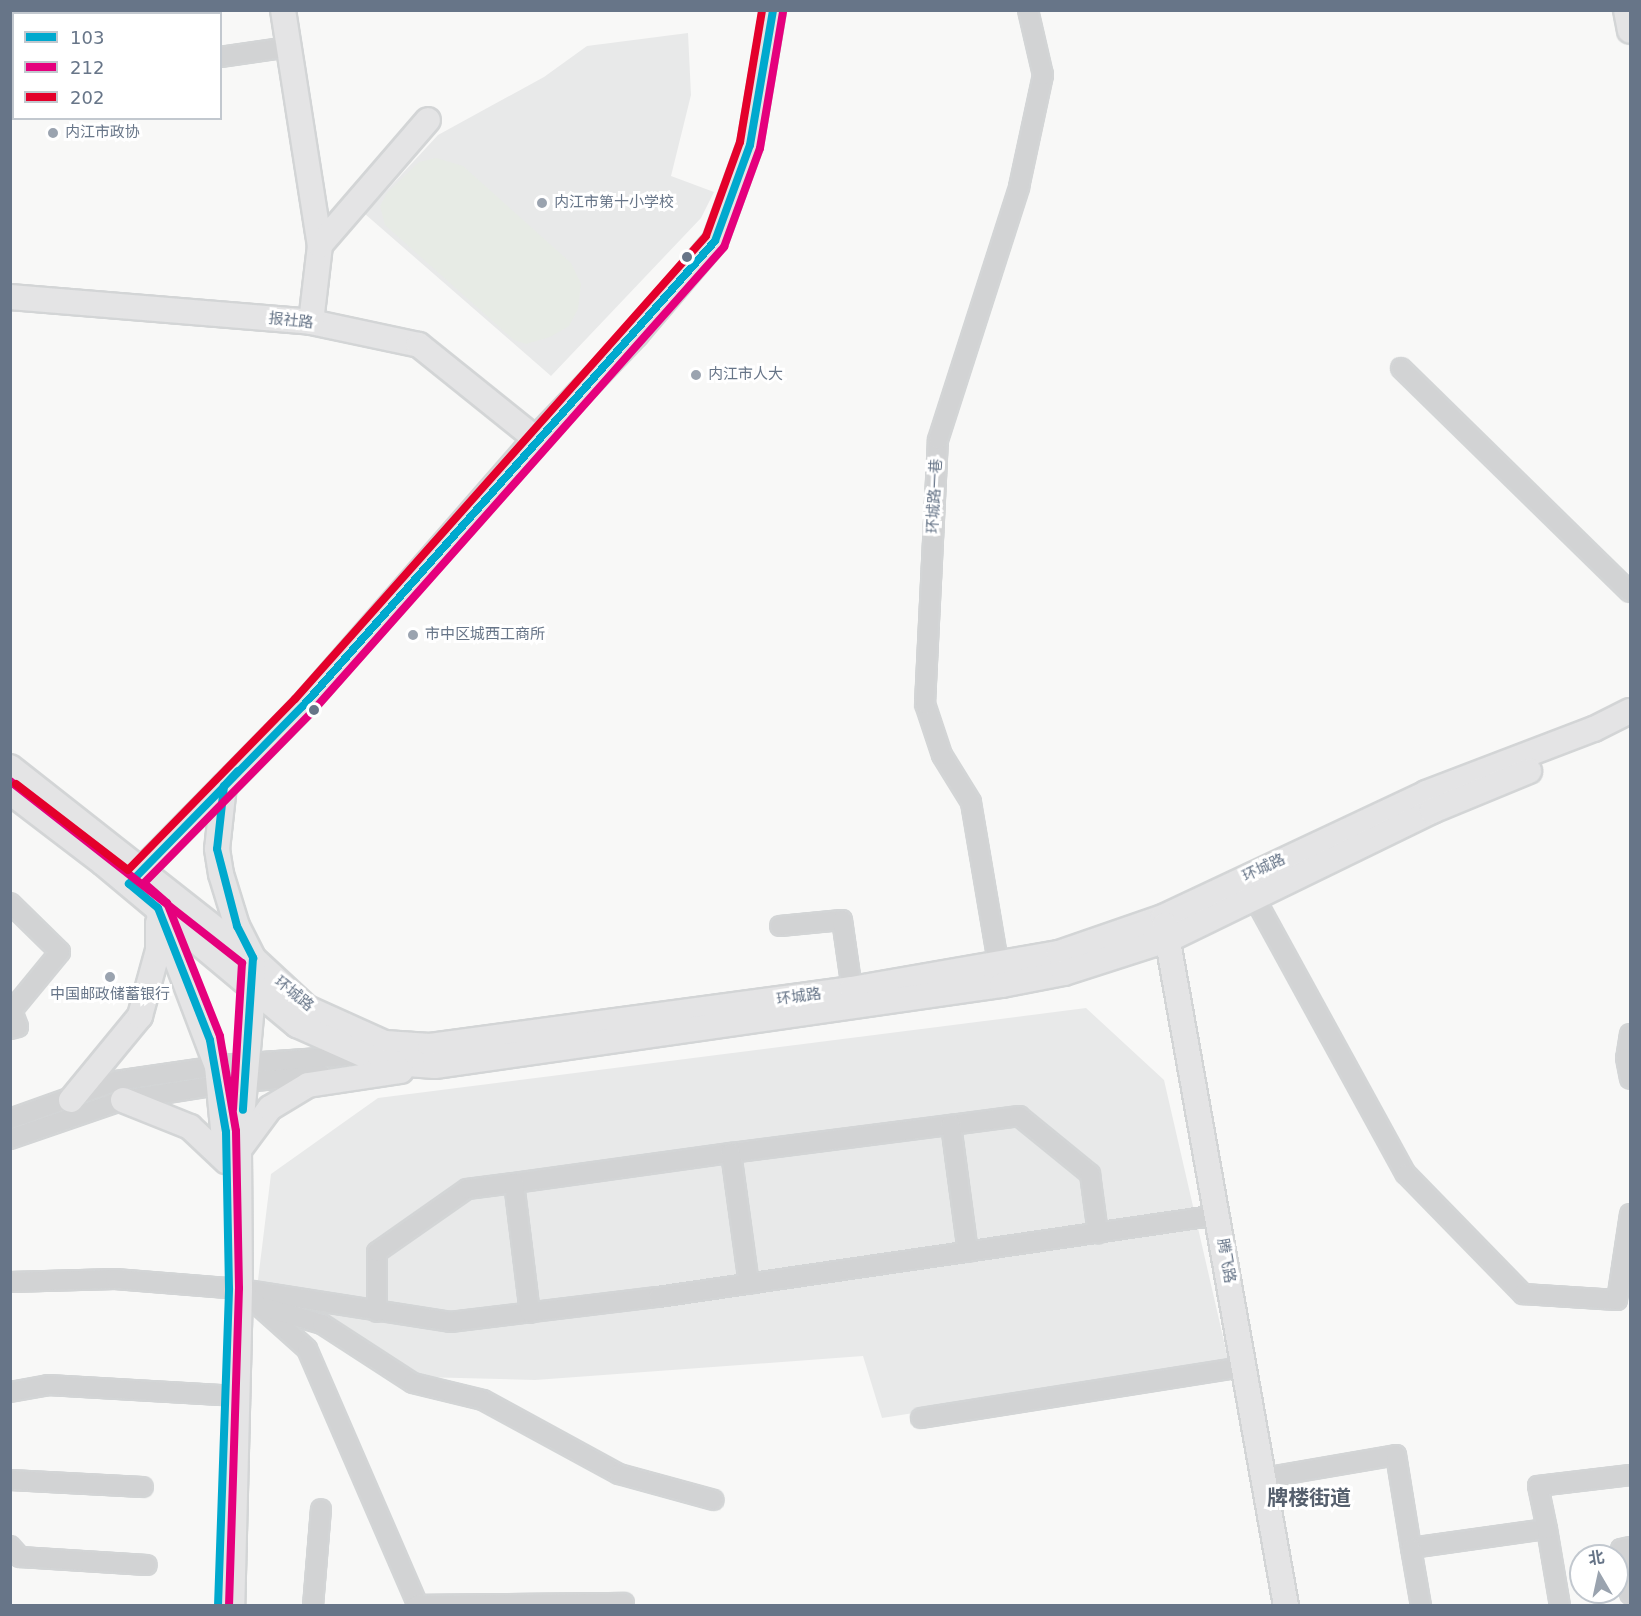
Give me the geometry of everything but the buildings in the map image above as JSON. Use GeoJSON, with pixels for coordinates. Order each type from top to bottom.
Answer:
{"type":"FeatureCollection","features":[{"type":"Feature","properties":{"kind":"main road"},"geometry":{"type":"LineString","coordinates":[[283,10],[320,245],[311,322]]}},
{"type":"Feature","properties":{"kind":"main road"},"geometry":{"type":"LineString","coordinates":[[135,877],[303,706],[536,439],[635,335],[715,241],[750,145],[773,10]]}},
{"type":"Feature","properties":{"kind":"main road"},"geometry":{"type":"LineString","coordinates":[[1626,10],[1630,31]]}},
{"type":"Feature","properties":{"kind":"main road"},"geometry":{"type":"LineString","coordinates":[[320,245],[428,120]]}},
{"type":"Feature","properties":{"kind":"main road","name":"报社路"},"geometry":{"type":"LineString","coordinates":[[10,297],[311,322],[419,345],[536,439]]}},
{"type":"Feature","properties":{"kind":"main road","name":"环城路"},"geometry":{"type":"LineString","coordinates":[[1166,928],[1244,877],[1426,793],[1594,729],[1630,711]]}},
{"type":"Feature","properties":{"kind":"main road","name":"环城路"},"geometry":{"type":"LineString","coordinates":[[10,767],[135,877],[158,908],[297,1024],[380,1062],[1001,976],[1059,952],[1166,928],[1254,899],[1432,811],[1630,728]]}},
{"type":"Feature","properties":{"kind":"main road"},"geometry":{"type":"LineString","coordinates":[[224,786],[217,849],[221,874],[237,926],[253,958],[253,988],[246,1072],[230,1148]]}},
{"type":"Feature","properties":{"kind":"main road","name":"环城路"},"geometry":{"type":"LineString","coordinates":[[10,792],[253,958],[307,1008],[385,1043],[432,1056],[852,989],[1001,976]]}},
{"type":"Feature","properties":{"kind":"main road"},"geometry":{"type":"LineString","coordinates":[[158,908],[218,1076],[230,1148],[234,1288],[232,1605]]}},
{"type":"Feature","properties":{"kind":"main road"},"geometry":{"type":"LineString","coordinates":[[71,1100],[140,1016],[158,950],[158,908]]}},
{"type":"Feature","properties":{"kind":"main road","name":"腾飞路"},"geometry":{"type":"LineString","coordinates":[[1166,928],[1286,1605]]}},
{"type":"Feature","properties":{"kind":"main road"},"geometry":{"type":"LineString","coordinates":[[230,1148],[270,1108],[308,1085],[432,1056]]}},
{"type":"Feature","properties":{"kind":"main road"},"geometry":{"type":"LineString","coordinates":[[123,1100],[190,1127],[230,1148]]}},
{"type":"Feature","properties":{"kind":"main road"},"geometry":{"type":"LineString","coordinates":[[219,1605],[232,1396]]}},
{"type":"Feature","properties":{"kind":"street","name":"环城路一巷"},"geometry":{"type":"LineString","coordinates":[[1001,976],[971,802],[942,755],[925,704],[938,440],[1019,186],[1043,75],[1028,10]]}},
{"type":"Feature","properties":{"kind":"street"},"geometry":{"type":"LineString","coordinates":[[222,57],[289,47]]}},
{"type":"Feature","properties":{"kind":"street"},"geometry":{"type":"LineString","coordinates":[[1401,368],[1630,592]]}},
{"type":"Feature","properties":{"kind":"street"},"geometry":{"type":"LineString","coordinates":[[1244,877],[1406,1174],[1523,1294],[1617,1300],[1625,1230],[1630,1214]]}},
{"type":"Feature","properties":{"kind":"street"},"geometry":{"type":"LineString","coordinates":[[10,903],[60,952],[12,1007],[18,1027],[10,1029]]}},
{"type":"Feature","properties":{"kind":"street"},"geometry":{"type":"LineString","coordinates":[[780,926],[842,920],[852,989]]}},
{"type":"Feature","properties":{"kind":"street"},"geometry":{"type":"LineString","coordinates":[[1630,1034],[1626,1058],[1630,1079]]}},
{"type":"Feature","properties":{"kind":"street"},"geometry":{"type":"LineString","coordinates":[[10,1119],[71,1100],[116,1082],[218,1076],[364,1055]]}},
{"type":"Feature","properties":{"kind":"street"},"geometry":{"type":"LineString","coordinates":[[246,1072],[432,1056]]}},
{"type":"Feature","properties":{"kind":"street"},"geometry":{"type":"LineString","coordinates":[[10,1138],[123,1100],[218,1076]]}},
{"type":"Feature","properties":{"kind":"street"},"geometry":{"type":"LineString","coordinates":[[377,1312],[376,1252],[467,1189],[731,1152],[1019,1116],[1089,1173],[1098,1233]]}},
{"type":"Feature","properties":{"kind":"street"},"geometry":{"type":"LineString","coordinates":[[951,1125],[968,1252]]}},
{"type":"Feature","properties":{"kind":"street"},"geometry":{"type":"LineString","coordinates":[[731,1152],[749,1284]]}},
{"type":"Feature","properties":{"kind":"street"},"geometry":{"type":"LineString","coordinates":[[514,1183],[530,1313]]}},
{"type":"Feature","properties":{"kind":"street"},"geometry":{"type":"LineString","coordinates":[[10,1282],[115,1279],[234,1288],[450,1322],[749,1284],[1218,1215]]}},
{"type":"Feature","properties":{"kind":"street"},"geometry":{"type":"LineString","coordinates":[[234,1288],[259,1306],[307,1349],[418,1605],[624,1603]]}},
{"type":"Feature","properties":{"kind":"street"},"geometry":{"type":"LineString","coordinates":[[259,1306],[322,1324],[413,1383],[483,1400],[619,1474],[714,1500]]}},
{"type":"Feature","properties":{"kind":"street"},"geometry":{"type":"LineString","coordinates":[[921,1418],[1244,1367]]}},
{"type":"Feature","properties":{"kind":"street"},"geometry":{"type":"LineString","coordinates":[[10,1392],[48,1385],[232,1396]]}},
{"type":"Feature","properties":{"kind":"street"},"geometry":{"type":"LineString","coordinates":[[1263,1478],[1396,1455],[1421,1605]]}},
{"type":"Feature","properties":{"kind":"street"},"geometry":{"type":"LineString","coordinates":[[1560,1605],[1538,1486],[1630,1475]]}},
{"type":"Feature","properties":{"kind":"street"},"geometry":{"type":"LineString","coordinates":[[10,1480],[143,1487]]}},
{"type":"Feature","properties":{"kind":"street"},"geometry":{"type":"LineString","coordinates":[[313,1605],[321,1509]]}},
{"type":"Feature","properties":{"kind":"street"},"geometry":{"type":"LineString","coordinates":[[1411,1548],[1547,1529]]}},
{"type":"Feature","properties":{"kind":"street"},"geometry":{"type":"LineString","coordinates":[[10,1546],[20,1557],[147,1565]]}},
{"type":"Feature","properties":{"kind":"street"},"geometry":{"type":"LineString","coordinates":[[1630,1547],[1621,1549],[1630,1594]]}},
{"type":"Feature","properties":{"kind":"shaded area","name":"内江市第十小学校"},"geometry":{"type":"Polygon","coordinates":[[[688,33],[691,95],[671,176],[714,192],[701,218],[551,376],[365,214],[438,135],[544,77],[587,46],[688,33]]]}},
{"type":"Feature","properties":{"kind":"shaded area"},"geometry":{"type":"Polygon","coordinates":[[[436,158],[463,166],[571,263],[581,284],[578,309],[569,326],[550,337],[526,344],[514,340],[385,225],[380,206],[387,193],[419,162],[436,158]]]}},
{"type":"Feature","properties":{"kind":"shaded area"},"geometry":{"type":"Polygon","coordinates":[[[1086,1008],[1164,1080],[1229,1363],[882,1418],[863,1356],[535,1380],[420,1377],[258,1280],[271,1174],[378,1098],[1086,1008]]]}},
{"type":"Feature","properties":{"kind":"transit line","name":"202"},"geometry":{"type":"LineString","coordinates":[[16,784],[128,870],[295,699],[706,236],[740,142],[762,10]]}},
{"type":"Feature","properties":{"kind":"transit line","name":"103"},"geometry":{"type":"LineString","coordinates":[[218,1606],[229,1288],[226,1132],[210,1040],[158,908],[129,884],[303,706],[715,241],[750,145],[773,10]]}},
{"type":"Feature","properties":{"kind":"transit line","name":"212"},"geometry":{"type":"LineString","coordinates":[[229,1606],[239,1288],[236,1131],[220,1036],[167,903],[144,883],[311,713],[724,247],[760,148],[783,12]]}},
{"type":"Feature","properties":{"kind":"transit line","name":"103"},"geometry":{"type":"LineString","coordinates":[[238,771],[224,786],[217,849],[237,926],[253,958],[243,1110]]}},
{"type":"Feature","properties":{"kind":"transit line","name":"212"},"geometry":{"type":"LineString","coordinates":[[10,781],[242,963],[233,1109]]}},
{"type":"Feature","properties":{"kind":"place","name":"内江市政协"},"geometry":{"type":"Point","coordinates":[53,133]}},
{"type":"Feature","properties":{"kind":"place","name":"内江市第十小学校"},"geometry":{"type":"Point","coordinates":[542,203]}},
{"type":"Feature","properties":{"kind":"place","name":"内江市人大"},"geometry":{"type":"Point","coordinates":[696,375]}},
{"type":"Feature","properties":{"kind":"place","name":"市中区城西工商所"},"geometry":{"type":"Point","coordinates":[413,635]}},
{"type":"Feature","properties":{"kind":"place","name":"中国邮政储蓄银行"},"geometry":{"type":"Point","coordinates":[110,977]}},
{"type":"Feature","properties":{"kind":"district","name":"牌楼街道"},"geometry":{"type":"Point","coordinates":[1309,1498]}}]}
